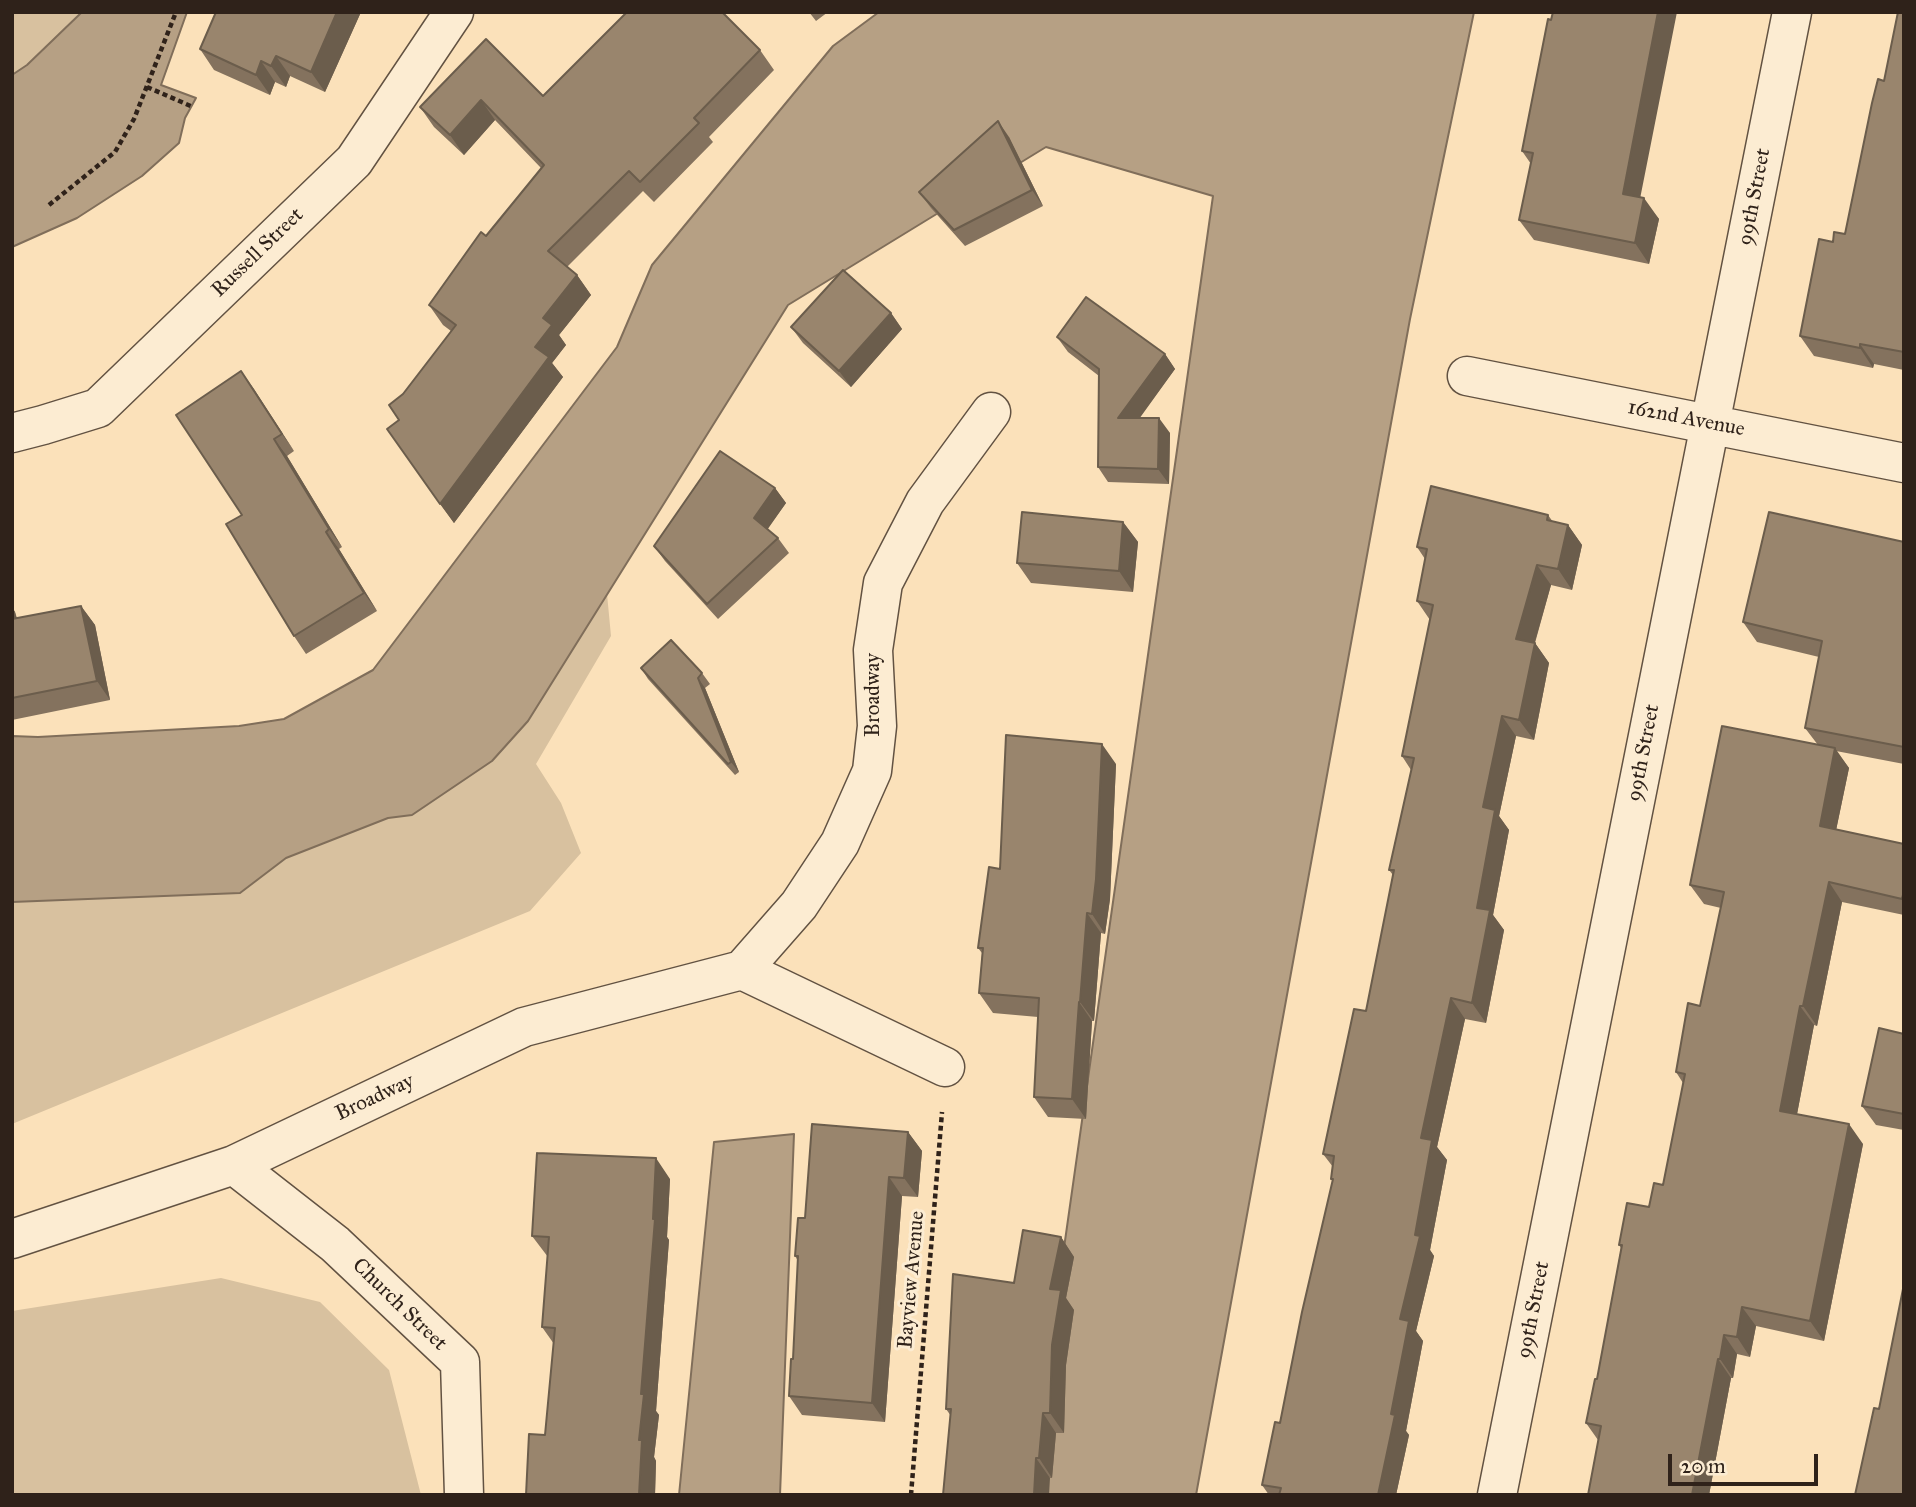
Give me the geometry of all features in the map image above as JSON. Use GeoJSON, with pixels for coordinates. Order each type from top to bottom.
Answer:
{"type":"FeatureCollection","features":[{"type":"Feature","properties":{"kind":"street","name":"Russell Street"},"geometry":{"type":"LineString","coordinates":[[12,433],[98,408],[354,161],[454,12]]}},
{"type":"Feature","properties":{"kind":"street","name":"99th Street"},"geometry":{"type":"LineString","coordinates":[[1497,1495],[1792,12]]}},
{"type":"Feature","properties":{"kind":"street","name":"162nd Avenue"},"geometry":{"type":"LineString","coordinates":[[1467,376],[1904,463]]}},
{"type":"Feature","properties":{"kind":"street","name":"Broadway"},"geometry":{"type":"LineString","coordinates":[[12,1239],[234,1165],[524,1027],[743,970],[799,905],[846,831],[872,771],[877,726],[873,650],[883,583],[925,502],[991,412]]}},
{"type":"Feature","properties":{"kind":"street"},"geometry":{"type":"LineString","coordinates":[[743,970],[945,1067]]}},
{"type":"Feature","properties":{"kind":"street","name":"Church Street"},"geometry":{"type":"LineString","coordinates":[[234,1165],[335,1244],[460,1362],[464,1495]]}},
{"type":"Feature","properties":{"kind":"path"},"geometry":{"type":"LineString","coordinates":[[49,205],[115,152],[148,87],[176,12]]}},
{"type":"Feature","properties":{"kind":"path"},"geometry":{"type":"LineString","coordinates":[[148,87],[193,107]]}},
{"type":"Feature","properties":{"kind":"path","name":"Bayview Avenue"},"geometry":{"type":"LineString","coordinates":[[911,1495],[945,1067]]}},
{"type":"Feature","properties":{"kind":"shaded area"},"geometry":{"type":"Polygon","coordinates":[[[12,12],[82,12],[27,65],[12,75],[12,12]]]}},
{"type":"Feature","properties":{"kind":"shaded area"},"geometry":{"type":"Polygon","coordinates":[[[82,12],[187,12],[161,85],[196,98],[185,118],[179,143],[142,176],[77,218],[12,247],[12,75],[27,65],[82,12]]]}},
{"type":"Feature","properties":{"kind":"shaded area"},"geometry":{"type":"Polygon","coordinates":[[[879,12],[1474,12],[1410,319],[1196,1495],[1029,1495],[1213,196],[1046,147],[788,305],[528,721],[492,761],[412,815],[388,818],[286,858],[240,893],[12,902],[12,736],[38,737],[239,726],[284,719],[373,670],[617,347],[652,265],[833,46],[879,12]]]}},
{"type":"Feature","properties":{"kind":"shaded area"},"geometry":{"type":"Polygon","coordinates":[[[607,594],[611,636],[536,764],[561,803],[581,853],[530,911],[12,1124],[12,902],[240,893],[286,858],[388,818],[412,815],[492,761],[528,721],[607,594]]]}},
{"type":"Feature","properties":{"kind":"shaded area"},"geometry":{"type":"Polygon","coordinates":[[[794,1134],[780,1495],[679,1495],[714,1142],[794,1134]]]}},
{"type":"Feature","properties":{"kind":"shaded area"},"geometry":{"type":"Polygon","coordinates":[[[221,1278],[320,1302],[389,1370],[421,1495],[12,1495],[12,1311],[221,1278]]]}},
{"type":"Feature","properties":{"kind":"building"},"geometry":{"type":"Polygon","coordinates":[[[216,12],[337,12],[311,72],[276,56],[271,66],[261,61],[256,75],[200,49],[216,12]]]}},
{"type":"Feature","properties":{"kind":"building"},"geometry":{"type":"Polygon","coordinates":[[[627,12],[722,12],[760,50],[694,118],[699,123],[640,182],[629,171],[548,251],[577,275],[543,318],[552,325],[535,347],[549,357],[440,504],[387,429],[399,420],[389,405],[403,394],[456,325],[429,305],[481,232],[486,236],[544,165],[481,100],[450,135],[420,107],[486,39],[543,96],[627,12]]]}},
{"type":"Feature","properties":{"kind":"building"},"geometry":{"type":"Polygon","coordinates":[[[1553,12],[1658,12],[1623,194],[1644,198],[1635,243],[1519,220],[1533,153],[1522,151],[1548,19],[1551,20],[1553,12]]]}},
{"type":"Feature","properties":{"kind":"building"},"geometry":{"type":"Polygon","coordinates":[[[1898,12],[1904,12],[1904,352],[1860,344],[1860,348],[1800,336],[1819,239],[1833,242],[1834,232],[1845,234],[1872,103],[1878,79],[1884,81],[1898,12]]]}},
{"type":"Feature","properties":{"kind":"building"},"geometry":{"type":"Polygon","coordinates":[[[998,121],[1032,190],[954,230],[919,192],[998,121]]]}},
{"type":"Feature","properties":{"kind":"building"},"geometry":{"type":"Polygon","coordinates":[[[843,270],[891,313],[839,371],[791,327],[843,270]]]}},
{"type":"Feature","properties":{"kind":"building"},"geometry":{"type":"Polygon","coordinates":[[[1086,297],[1165,354],[1118,418],[1159,418],[1158,469],[1098,467],[1099,369],[1057,337],[1086,297]]]}},
{"type":"Feature","properties":{"kind":"building"},"geometry":{"type":"Polygon","coordinates":[[[241,371],[282,434],[274,439],[364,593],[294,636],[226,524],[242,515],[176,415],[241,371]]]}},
{"type":"Feature","properties":{"kind":"building"},"geometry":{"type":"Polygon","coordinates":[[[720,451],[775,488],[754,518],[778,538],[707,604],[654,546],[720,451]]]}},
{"type":"Feature","properties":{"kind":"building"},"geometry":{"type":"Polygon","coordinates":[[[1431,486],[1548,515],[1547,520],[1568,525],[1558,569],[1537,565],[1516,639],[1535,643],[1519,720],[1502,716],[1483,807],[1495,810],[1477,908],[1490,910],[1472,1003],[1451,998],[1421,1138],[1432,1140],[1415,1235],[1420,1236],[1400,1319],[1409,1321],[1391,1414],[1395,1415],[1378,1495],[1279,1495],[1281,1488],[1262,1485],[1275,1422],[1280,1423],[1333,1179],[1334,1156],[1323,1154],[1354,1009],[1366,1011],[1394,870],[1389,870],[1414,758],[1402,756],[1433,605],[1417,601],[1427,549],[1417,547],[1431,486]]]}},
{"type":"Feature","properties":{"kind":"building"},"geometry":{"type":"Polygon","coordinates":[[[1022,512],[1123,522],[1119,571],[1017,563],[1022,512]]]}},
{"type":"Feature","properties":{"kind":"building"},"geometry":{"type":"Polygon","coordinates":[[[1769,512],[1904,542],[1904,747],[1805,728],[1822,641],[1743,622],[1769,512]]]}},
{"type":"Feature","properties":{"kind":"building"},"geometry":{"type":"Polygon","coordinates":[[[81,606],[97,681],[12,698],[12,619],[81,606]]]}},
{"type":"Feature","properties":{"kind":"building"},"geometry":{"type":"Polygon","coordinates":[[[671,640],[702,673],[698,678],[731,762],[728,764],[641,668],[671,640]]]}},
{"type":"Feature","properties":{"kind":"building"},"geometry":{"type":"Polygon","coordinates":[[[1722,726],[1835,748],[1820,826],[1904,844],[1904,891],[1902,899],[1829,882],[1803,1006],[1800,1006],[1780,1111],[1849,1124],[1810,1321],[1742,1307],[1737,1337],[1724,1335],[1692,1495],[1588,1495],[1601,1426],[1586,1423],[1622,1245],[1619,1245],[1627,1203],[1649,1207],[1654,1183],[1663,1185],[1685,1074],[1676,1072],[1688,1003],[1700,1006],[1724,892],[1690,885],[1722,726]]]}},
{"type":"Feature","properties":{"kind":"building"},"geometry":{"type":"Polygon","coordinates":[[[1006,735],[1102,744],[1096,879],[1092,914],[1087,913],[1072,1099],[1034,1097],[1039,998],[979,993],[983,948],[978,948],[989,867],[1000,869],[1006,735]]]}},
{"type":"Feature","properties":{"kind":"building"},"geometry":{"type":"Polygon","coordinates":[[[1879,1028],[1904,1034],[1904,1114],[1862,1106],[1879,1028]]]}},
{"type":"Feature","properties":{"kind":"building"},"geometry":{"type":"Polygon","coordinates":[[[812,1124],[908,1132],[904,1178],[889,1177],[872,1403],[789,1396],[793,1359],[798,1218],[805,1218],[812,1124]]]}},
{"type":"Feature","properties":{"kind":"building"},"geometry":{"type":"Polygon","coordinates":[[[537,1153],[656,1158],[655,1219],[641,1394],[644,1394],[639,1440],[642,1440],[639,1495],[526,1495],[529,1434],[545,1435],[555,1328],[542,1327],[549,1237],[532,1236],[537,1153]]]}},
{"type":"Feature","properties":{"kind":"building"},"geometry":{"type":"Polygon","coordinates":[[[1023,1230],[1061,1237],[1050,1289],[1061,1290],[1052,1345],[1050,1413],[1043,1413],[1034,1495],[943,1495],[951,1409],[946,1409],[953,1274],[1014,1283],[1023,1230]]]}},
{"type":"Feature","properties":{"kind":"building"},"geometry":{"type":"Polygon","coordinates":[[[1904,1284],[1904,1495],[1855,1495],[1874,1408],[1879,1409],[1904,1284]]]}}]}
